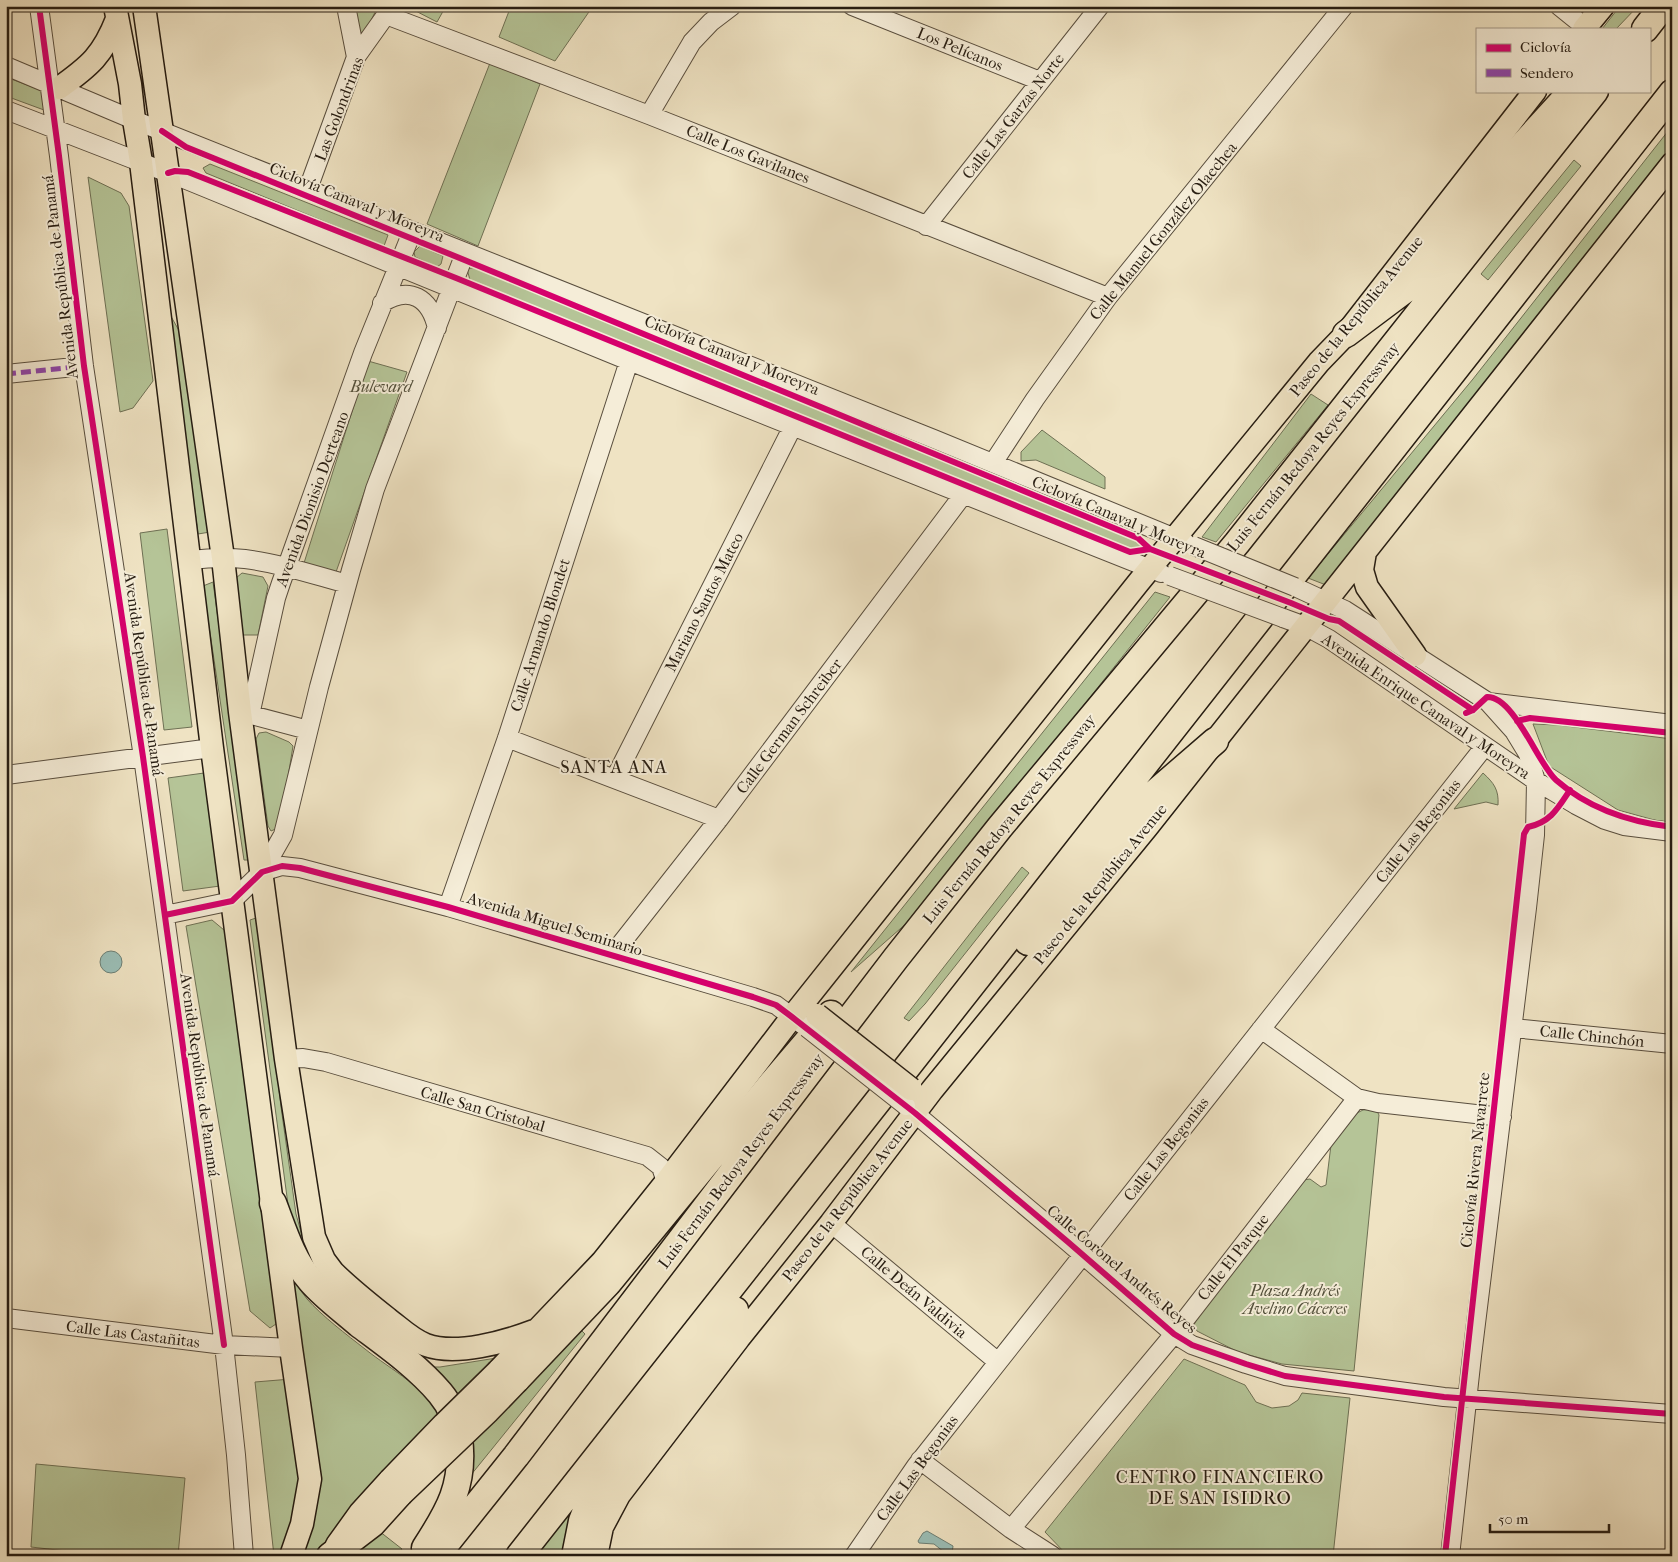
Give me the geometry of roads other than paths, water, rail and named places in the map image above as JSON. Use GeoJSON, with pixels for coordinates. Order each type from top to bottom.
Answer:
{"type":"FeatureCollection","features":[{"type":"Feature","properties":{"kind":"highway"},"geometry":{"type":"LineString","coordinates":[[1346,334],[1406,290],[1500,170],[1571,92]]}},
{"type":"Feature","properties":{"kind":"highway","name":"Luis Fernán Bedoya Reyes Expressway"},"geometry":{"type":"LineString","coordinates":[[436,1556],[522,1448],[896,958],[1000,827],[1237,542],[1594,92]]}},
{"type":"Feature","properties":{"kind":"highway"},"geometry":{"type":"LineString","coordinates":[[519,1556],[881,1097],[903,1072],[1672,93]]}},
{"type":"Feature","properties":{"kind":"highway"},"geometry":{"type":"LineString","coordinates":[[881,1097],[931,1062],[1134,811],[1214,741]]}},
{"type":"Feature","properties":{"kind":"highway"},"geometry":{"type":"LineString","coordinates":[[331,1555],[372,1524],[395,1486],[487,1410],[507,1376],[608,1283],[772,1083],[845,998],[896,958]]}},
{"type":"Feature","properties":{"kind":"highway"},"geometry":{"type":"LineString","coordinates":[[272,1203],[296,1259],[310,1281],[407,1362],[440,1394],[451,1410],[458,1432],[461,1456],[458,1482],[442,1520],[420,1556]]}},
{"type":"Feature","properties":{"kind":"highway"},"geometry":{"type":"LineString","coordinates":[[575,1556],[582,1522],[589,1502],[754,1285],[782,1238],[795,1207]]}},
{"type":"Feature","properties":{"kind":"main road"},"geometry":{"type":"LineString","coordinates":[[144,6],[245,714],[262,872],[286,1059],[314,1236],[324,1260],[333,1272],[407,1334],[426,1345],[437,1348],[476,1346],[516,1338],[537,1330]]}},
{"type":"Feature","properties":{"kind":"main road"},"geometry":{"type":"LineString","coordinates":[[1585,28],[1603,6]]}},
{"type":"Feature","properties":{"kind":"main road"},"geometry":{"type":"LineString","coordinates":[[54,86],[83,71],[95,59],[108,41],[116,12]]}},
{"type":"Feature","properties":{"kind":"main road"},"geometry":{"type":"LineString","coordinates":[[116,12],[130,84],[141,162],[212,748],[310,1479],[302,1524],[291,1556]]}},
{"type":"Feature","properties":{"kind":"main road","name":"Paseo de la República Avenue"},"geometry":{"type":"LineString","coordinates":[[1160,573],[1319,362],[1346,334],[1534,92]]}},
{"type":"Feature","properties":{"kind":"main road"},"geometry":{"type":"LineString","coordinates":[[1326,600],[1669,173]]}},
{"type":"Feature","properties":{"kind":"main road"},"geometry":{"type":"LineString","coordinates":[[1365,552],[1362,570],[1367,588],[1415,655]]}},
{"type":"Feature","properties":{"kind":"main road"},"geometry":{"type":"LineString","coordinates":[[507,1376],[537,1330],[602,1262],[666,1182],[805,1020],[812,1004],[813,992],[1160,573]]}},
{"type":"Feature","properties":{"kind":"main road","name":"Paseo de la República Avenue"},"geometry":{"type":"LineString","coordinates":[[596,1556],[602,1527],[619,1495],[739,1338],[831,1223],[916,1100],[1089,898],[1326,600]]}},
{"type":"Feature","properties":{"kind":"main road"},"geometry":{"type":"LineString","coordinates":[[805,1020],[916,1100]]}},
{"type":"Feature","properties":{"kind":"street","name":"Avenida República de Panamá"},"geometry":{"type":"LineString","coordinates":[[39,6],[47,58],[54,86],[55,130],[84,366],[143,757],[224,1345],[244,1556]]}},
{"type":"Feature","properties":{"kind":"street"},"geometry":{"type":"LineString","coordinates":[[346,6],[356,57]]}},
{"type":"Feature","properties":{"kind":"street"},"geometry":{"type":"LineString","coordinates":[[649,115],[692,42],[711,22],[732,6]]}},
{"type":"Feature","properties":{"kind":"street","name":"Calle Las Garzas Norte"},"geometry":{"type":"LineString","coordinates":[[926,226],[1100,6]]}},
{"type":"Feature","properties":{"kind":"street","name":"Calle Manuel González Olaechea"},"geometry":{"type":"LineString","coordinates":[[993,463],[1035,399],[1108,297],[1344,6]]}},
{"type":"Feature","properties":{"kind":"street"},"geometry":{"type":"LineString","coordinates":[[1559,6],[1585,28]]}},
{"type":"Feature","properties":{"kind":"street","name":"Los Pelícanos"},"geometry":{"type":"LineString","coordinates":[[863,8],[1040,81]]}},
{"type":"Feature","properties":{"kind":"street","name":"Las Golondrinas"},"geometry":{"type":"LineString","coordinates":[[308,189],[356,57],[388,11]]}},
{"type":"Feature","properties":{"kind":"street","name":"Calle Los Gavilanes"},"geometry":{"type":"LineString","coordinates":[[388,11],[1108,297]]}},
{"type":"Feature","properties":{"kind":"street","name":"Avenida Enrique Canaval y Moreyra"},"geometry":{"type":"LineString","coordinates":[[6,66],[134,120],[412,232],[918,432],[1326,600],[1345,610],[1488,702],[1522,742],[1528,754],[1536,781]]}},
{"type":"Feature","properties":{"kind":"street","name":"Avenida Enrique Canaval y Moreyra"},"geometry":{"type":"LineString","coordinates":[[6,110],[141,162],[963,495],[1160,573],[1305,626],[1338,645],[1536,781]]}},
{"type":"Feature","properties":{"kind":"street","name":"Avenida Dionisio Derteano"},"geometry":{"type":"LineString","coordinates":[[245,714],[276,598],[286,568],[382,304],[412,232]]}},
{"type":"Feature","properties":{"kind":"street"},"geometry":{"type":"LineString","coordinates":[[165,915],[232,901],[262,872],[283,835],[308,730],[347,584],[375,489],[465,253]]}},
{"type":"Feature","properties":{"kind":"street"},"geometry":{"type":"LineString","coordinates":[[382,304],[393,296],[405,294],[418,297],[428,305],[434,316],[437,328]]}},
{"type":"Feature","properties":{"kind":"street","name":"Calle Armando Blondet"},"geometry":{"type":"LineString","coordinates":[[448,907],[507,738],[629,361]]}},
{"type":"Feature","properties":{"kind":"street"},"geometry":{"type":"LineString","coordinates":[[6,374],[84,366]]}},
{"type":"Feature","properties":{"kind":"street","name":"Mariano Santos Mateo"},"geometry":{"type":"LineString","coordinates":[[615,778],[793,426]]}},
{"type":"Feature","properties":{"kind":"street","name":"Calle German Schreiber"},"geometry":{"type":"LineString","coordinates":[[612,955],[719,820],[963,495]]}},
{"type":"Feature","properties":{"kind":"street"},"geometry":{"type":"LineString","coordinates":[[190,560],[244,559],[347,584]]}},
{"type":"Feature","properties":{"kind":"street"},"geometry":{"type":"LineString","coordinates":[[1488,702],[1672,724]]}},
{"type":"Feature","properties":{"kind":"street"},"geometry":{"type":"LineString","coordinates":[[245,714],[308,730]]}},
{"type":"Feature","properties":{"kind":"street"},"geometry":{"type":"LineString","coordinates":[[507,738],[615,778],[719,820]]}},
{"type":"Feature","properties":{"kind":"street","name":"Calle Las Begonias"},"geometry":{"type":"LineString","coordinates":[[854,1556],[920,1460],[1485,746]]}},
{"type":"Feature","properties":{"kind":"street"},"geometry":{"type":"LineString","coordinates":[[6,775],[212,748]]}},
{"type":"Feature","properties":{"kind":"street"},"geometry":{"type":"LineString","coordinates":[[1450,1556],[1535,835],[1536,781],[1605,820],[1624,826],[1672,832]]}},
{"type":"Feature","properties":{"kind":"street","name":"Avenida Miguel Seminario"},"geometry":{"type":"LineString","coordinates":[[262,872],[282,866],[300,868],[448,907],[753,997],[776,1005],[805,1020]]}},
{"type":"Feature","properties":{"kind":"street","name":"Calle Chinchón"},"geometry":{"type":"LineString","coordinates":[[1513,1028],[1672,1044]]}},
{"type":"Feature","properties":{"kind":"street"},"geometry":{"type":"LineString","coordinates":[[1261,1029],[1357,1098],[1378,1104],[1502,1117]]}},
{"type":"Feature","properties":{"kind":"street","name":"Calle San Cristobal"},"geometry":{"type":"LineString","coordinates":[[286,1059],[304,1058],[326,1062],[647,1156],[661,1167],[666,1182]]}},
{"type":"Feature","properties":{"kind":"street","name":"Calle El Parque"},"geometry":{"type":"LineString","coordinates":[[1011,1529],[1174,1334],[1357,1098]]}},
{"type":"Feature","properties":{"kind":"street","name":"Calle Coronel Andrés Reyes"},"geometry":{"type":"LineString","coordinates":[[916,1100],[1083,1255],[1174,1334],[1192,1345],[1285,1376],[1468,1399],[1672,1414]]}},
{"type":"Feature","properties":{"kind":"street","name":"Calle Deán Valdivia"},"geometry":{"type":"LineString","coordinates":[[831,1223],[998,1362]]}},
{"type":"Feature","properties":{"kind":"street","name":"Calle Las Castañitas"},"geometry":{"type":"LineString","coordinates":[[6,1318],[224,1345],[291,1348]]}},
{"type":"Feature","properties":{"kind":"street"},"geometry":{"type":"LineString","coordinates":[[920,1460],[1011,1529],[1053,1556]]}},
{"type":"Feature","properties":{"kind":"water"},"geometry":{"type":"Polygon","coordinates":[[[111,951],[119,954],[122,962],[119,970],[111,973],[103,970],[100,962],[103,954],[111,951]]]}},
{"type":"Feature","properties":{"kind":"water"},"geometry":{"type":"Polygon","coordinates":[[[927,1531],[953,1546],[952,1554],[949,1556],[934,1544],[919,1543],[918,1541],[923,1533],[927,1531]]]}},
{"type":"Feature","properties":{"kind":"district","name":"SANTA ANA"},"geometry":{"type":"Point","coordinates":[614,767]}},
{"type":"Feature","properties":{"kind":"district","name":"CENTRO FINANCIERO DE SAN ISIDRO"},"geometry":{"type":"Point","coordinates":[1220,1487]}},
{"type":"Feature","properties":{"kind":"park label","name":"Bulevard"},"geometry":{"type":"Point","coordinates":[381,386]}},
{"type":"Feature","properties":{"kind":"park label","name":"Plaza Andrés Avelino Cáceres"},"geometry":{"type":"Point","coordinates":[1295,1299]}}]}
